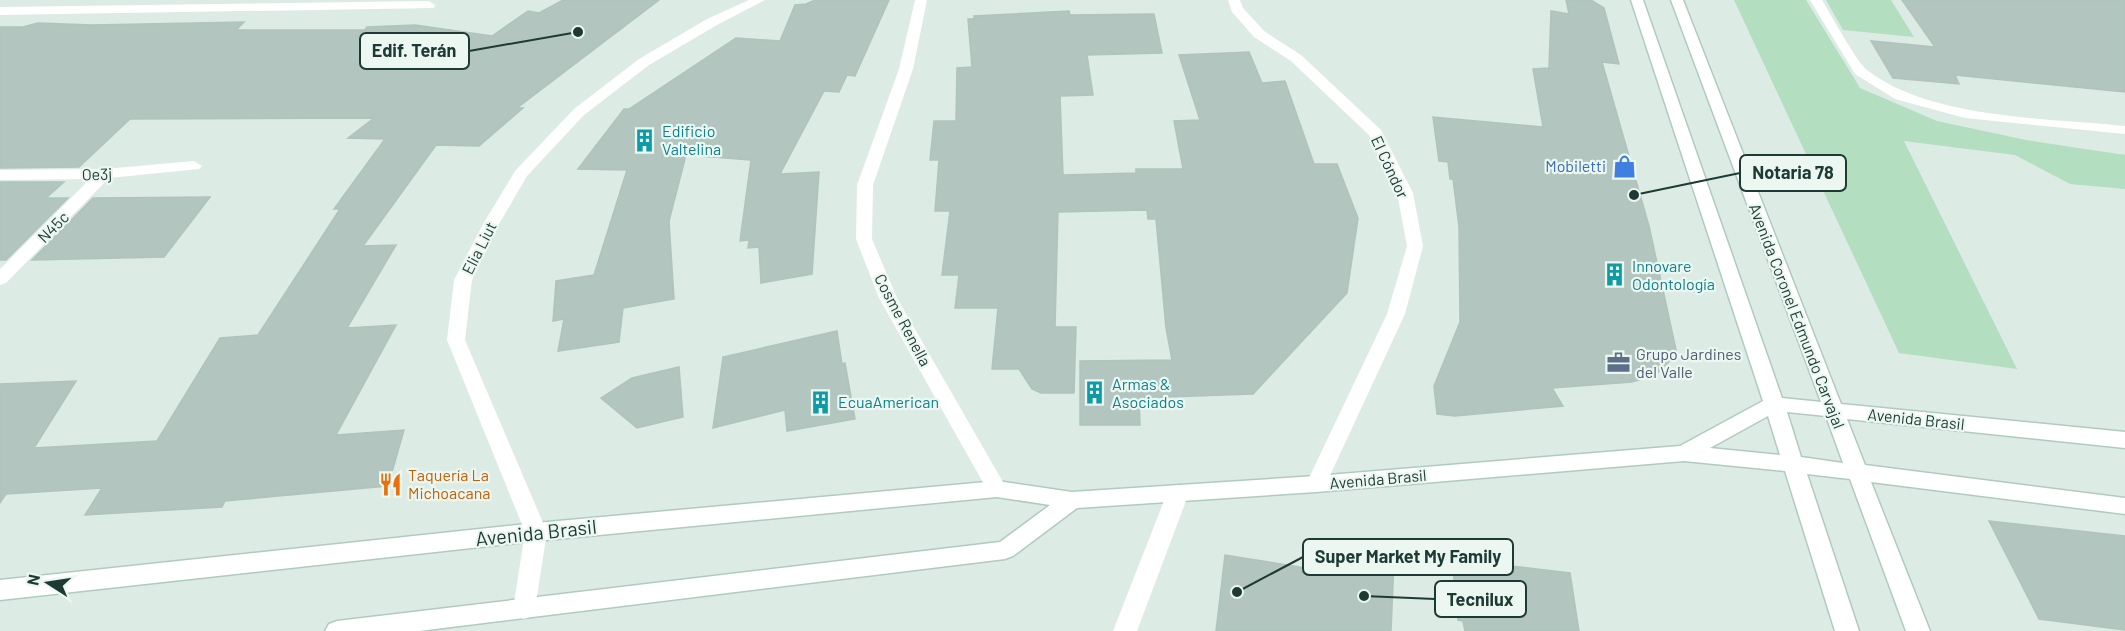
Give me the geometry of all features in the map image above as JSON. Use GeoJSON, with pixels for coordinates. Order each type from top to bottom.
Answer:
{"type":"FeatureCollection","features":[{"type":"Feature","properties":{"kind":"street","name":"Elia Liut"},"geometry":{"type":"LineString","coordinates":[[536,532],[456,340],[463,280],[490,226],[521,174],[579,111],[644,62],[712,21],[759,0]]}},
{"type":"Feature","properties":{"kind":"street","name":"Cosme Renella"},"geometry":{"type":"LineString","coordinates":[[921,0],[906,69],[865,185],[864,239],[888,298],[997,489]]}},
{"type":"Feature","properties":{"kind":"street","name":"El Cóndor"},"geometry":{"type":"LineString","coordinates":[[1234,0],[1237,9],[1259,34],[1296,58],[1376,133],[1406,192],[1415,246],[1396,314],[1316,484]]}},
{"type":"Feature","properties":{"kind":"street"},"geometry":{"type":"LineString","coordinates":[[1636,0],[1774,404],[1847,631]]}},
{"type":"Feature","properties":{"kind":"street","name":"Avenida Coronel Edmundo Carvajal"},"geometry":{"type":"LineString","coordinates":[[1677,0],[1918,631]]}},
{"type":"Feature","properties":{"kind":"street"},"geometry":{"type":"LineString","coordinates":[[1816,0],[1860,71],[1900,96],[1965,114],[2125,130]]}},
{"type":"Feature","properties":{"kind":"street"},"geometry":{"type":"LineString","coordinates":[[0,11],[429,5]]}},
{"type":"Feature","properties":{"kind":"street","name":"Oe3j"},"geometry":{"type":"LineString","coordinates":[[0,175],[104,174],[194,166]]}},
{"type":"Feature","properties":{"kind":"street","name":"N45c"},"geometry":{"type":"LineString","coordinates":[[0,279],[104,174]]}},
{"type":"Feature","properties":{"kind":"street","name":"Avenida Brasil"},"geometry":{"type":"LineString","coordinates":[[1684,453],[1774,404],[2125,440]]}},
{"type":"Feature","properties":{"kind":"street","name":"Avenida Brasil"},"geometry":{"type":"LineString","coordinates":[[0,590],[536,532],[997,489],[1072,500],[1316,484],[1684,453],[1792,464],[2125,506]]}},
{"type":"Feature","properties":{"kind":"street"},"geometry":{"type":"LineString","coordinates":[[1125,631],[1178,493]]}},
{"type":"Feature","properties":{"kind":"street"},"geometry":{"type":"LineString","coordinates":[[336,631],[1005,550],[1072,500]]}},
{"type":"Feature","properties":{"kind":"street"},"geometry":{"type":"LineString","coordinates":[[524,609],[536,532]]}},
{"type":"Feature","properties":{"kind":"green space"},"geometry":{"type":"Polygon","coordinates":[[[1734,0],[1806,0],[1860,88],[1937,121],[2026,140],[2125,155],[2125,189],[2070,184],[2015,155],[1904,141],[2017,369],[1899,353],[1734,0]]]}},
{"type":"Feature","properties":{"kind":"green space"},"geometry":{"type":"Polygon","coordinates":[[[1826,0],[1891,0],[1914,37],[1843,30],[1826,0]]]}},
{"type":"Feature","properties":{"kind":"building"},"geometry":{"type":"Polygon","coordinates":[[[563,0],[659,0],[517,108],[523,108],[479,146],[436,145],[363,246],[396,245],[347,328],[396,325],[336,435],[404,430],[388,486],[225,501],[222,507],[85,515],[102,488],[6,494],[0,503],[0,384],[76,381],[34,448],[157,441],[220,338],[258,335],[340,209],[334,209],[385,139],[348,138],[374,118],[130,119],[79,167],[0,168],[0,27],[23,27],[38,23],[92,25],[244,22],[236,30],[365,30],[367,27],[415,25],[492,36],[528,11],[539,13],[563,0]]]}},
{"type":"Feature","properties":{"kind":"building"},"geometry":{"type":"Polygon","coordinates":[[[815,0],[889,0],[855,76],[847,75],[839,92],[824,91],[780,174],[819,172],[812,274],[761,283],[759,247],[748,248],[749,240],[740,241],[751,160],[686,155],[669,221],[674,299],[623,308],[619,342],[558,351],[564,319],[553,321],[556,281],[594,275],[627,170],[578,169],[624,109],[629,109],[736,38],[780,41],[795,5],[815,0]]]}},
{"type":"Feature","properties":{"kind":"building"},"geometry":{"type":"Polygon","coordinates":[[[1566,0],[1591,0],[1604,8],[1619,64],[1602,62],[1649,226],[1677,354],[1655,375],[1632,382],[1552,388],[1563,406],[1455,416],[1437,414],[1434,386],[1460,322],[1459,227],[1453,179],[1450,179],[1448,162],[1439,161],[1433,117],[1543,127],[1533,69],[1549,68],[1551,11],[1569,14],[1566,0]]]}},
{"type":"Feature","properties":{"kind":"building"},"geometry":{"type":"Polygon","coordinates":[[[1902,0],[2125,0],[2125,92],[1955,75],[1959,84],[1893,78],[1871,41],[1935,47],[1902,0]]]}},
{"type":"Feature","properties":{"kind":"building"},"geometry":{"type":"Polygon","coordinates":[[[1069,11],[1070,15],[1154,14],[1162,53],[1087,55],[1093,95],[1060,96],[1063,175],[1136,173],[1136,169],[1183,169],[1174,121],[1200,120],[1179,55],[1249,52],[1262,83],[1285,81],[1314,164],[1337,164],[1358,218],[1347,293],[1253,394],[1139,398],[1140,425],[1080,425],[1080,361],[1172,360],[1166,328],[1156,219],[1148,219],[1147,210],[1058,212],[1055,327],[1076,327],[1074,393],[1041,393],[1032,389],[1019,369],[992,369],[998,308],[955,308],[959,275],[942,275],[950,211],[935,211],[939,160],[930,160],[934,121],[956,121],[957,68],[972,67],[968,19],[974,19],[974,16],[1069,11]]]}},
{"type":"Feature","properties":{"kind":"building"},"geometry":{"type":"Polygon","coordinates":[[[0,182],[64,182],[46,198],[68,198],[6,260],[0,260],[0,182]]]}},
{"type":"Feature","properties":{"kind":"building"},"geometry":{"type":"Polygon","coordinates":[[[210,197],[164,257],[32,260],[93,198],[210,197]]]}},
{"type":"Feature","properties":{"kind":"building"},"geometry":{"type":"Polygon","coordinates":[[[837,331],[855,419],[787,431],[785,410],[713,428],[723,357],[837,331]]]}},
{"type":"Feature","properties":{"kind":"building"},"geometry":{"type":"Polygon","coordinates":[[[679,367],[683,417],[637,428],[601,398],[632,378],[679,367]]]}},
{"type":"Feature","properties":{"kind":"building"},"geometry":{"type":"Polygon","coordinates":[[[1989,521],[2125,536],[2125,630],[2039,619],[1989,521]]]}},
{"type":"Feature","properties":{"kind":"building"},"geometry":{"type":"Polygon","coordinates":[[[1339,551],[1394,561],[1391,631],[1216,631],[1225,555],[1337,573],[1339,551]]]}},
{"type":"Feature","properties":{"kind":"building"},"geometry":{"type":"Polygon","coordinates":[[[1452,559],[1570,573],[1579,631],[1465,631],[1463,621],[1458,620],[1452,559]]]}},
{"type":"Feature","properties":{"kind":"place","name":"Edif. Terán"},"geometry":{"type":"Point","coordinates":[578,32]}},
{"type":"Feature","properties":{"kind":"place","name":"Edificio Valtelina"},"geometry":{"type":"Point","coordinates":[644,140]}},
{"type":"Feature","properties":{"kind":"place","name":"Mobiletti"},"geometry":{"type":"Point","coordinates":[1624,166]}},
{"type":"Feature","properties":{"kind":"place","name":"Notaria 78"},"geometry":{"type":"Point","coordinates":[1634,195]}},
{"type":"Feature","properties":{"kind":"place","name":"Innovare Odontología"},"geometry":{"type":"Point","coordinates":[1614,275]}},
{"type":"Feature","properties":{"kind":"place","name":"Grupo Jardines del Valle"},"geometry":{"type":"Point","coordinates":[1618,363]}},
{"type":"Feature","properties":{"kind":"place","name":"Armas & Asociados"},"geometry":{"type":"Point","coordinates":[1094,393]}},
{"type":"Feature","properties":{"kind":"place","name":"EcuaAmerican"},"geometry":{"type":"Point","coordinates":[820,402]}},
{"type":"Feature","properties":{"kind":"place","name":"Taquería La Michoacana"},"geometry":{"type":"Point","coordinates":[390,484]}},
{"type":"Feature","properties":{"kind":"place","name":"Super Market My Family"},"geometry":{"type":"Point","coordinates":[1237,592]}},
{"type":"Feature","properties":{"kind":"place","name":"Tecnilux"},"geometry":{"type":"Point","coordinates":[1364,596]}}]}
